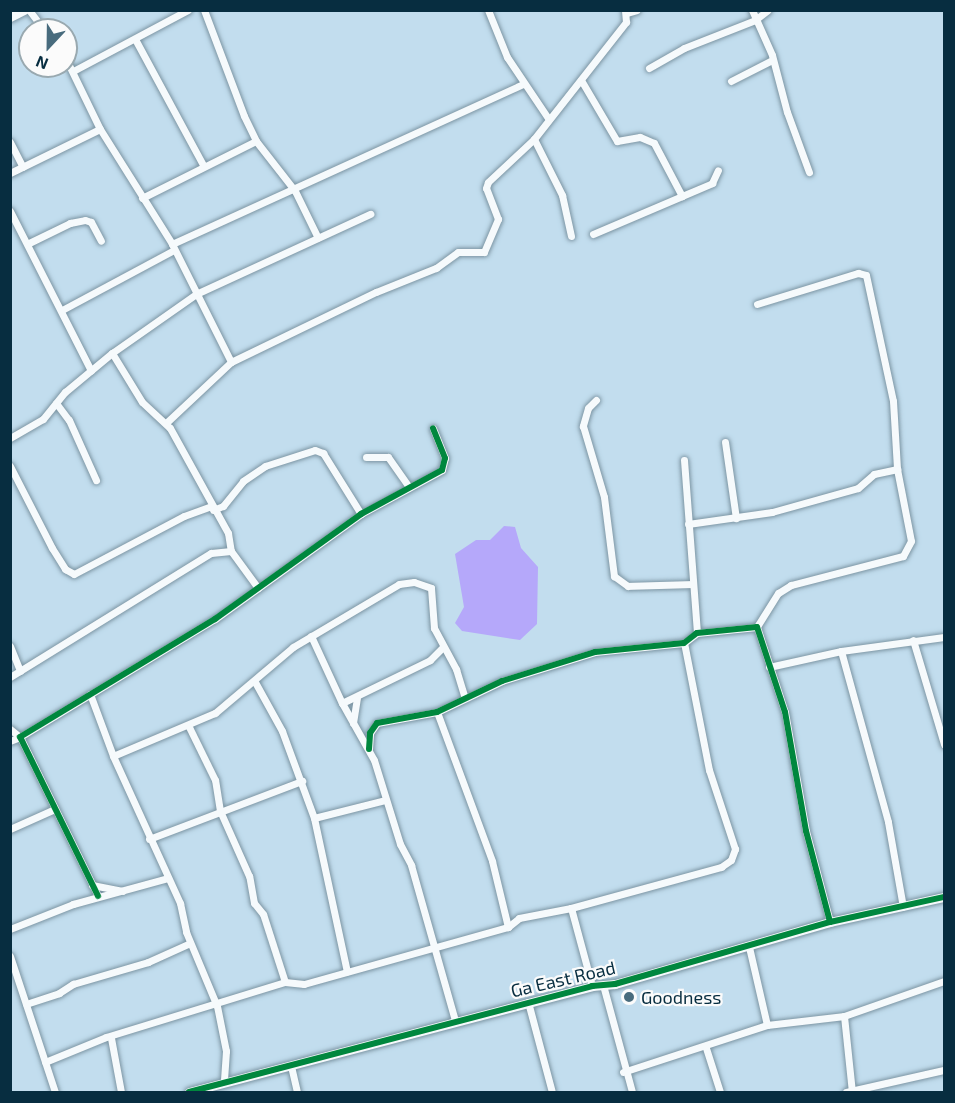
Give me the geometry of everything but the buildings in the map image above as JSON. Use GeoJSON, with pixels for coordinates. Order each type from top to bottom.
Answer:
{"type":"FeatureCollection","features":[{"type":"Feature","properties":{"kind":"street"},"geometry":{"type":"LineString","coordinates":[[10,17],[24,10]]}},
{"type":"Feature","properties":{"kind":"street"},"geometry":{"type":"LineString","coordinates":[[78,68],[188,10]]}},
{"type":"Feature","properties":{"kind":"street"},"geometry":{"type":"LineString","coordinates":[[204,10],[256,141],[295,191],[318,238]]}},
{"type":"Feature","properties":{"kind":"street"},"geometry":{"type":"LineString","coordinates":[[488,10],[523,84],[548,118]]}},
{"type":"Feature","properties":{"kind":"street"},"geometry":{"type":"LineString","coordinates":[[166,423],[231,362],[376,292],[436,268],[458,252],[484,252],[498,219],[486,185],[534,139],[548,118],[626,22],[626,12],[637,10]]}},
{"type":"Feature","properties":{"kind":"street"},"geometry":{"type":"LineString","coordinates":[[752,10],[772,60],[809,172]]}},
{"type":"Feature","properties":{"kind":"street"},"geometry":{"type":"LineString","coordinates":[[649,68],[684,48],[755,20],[768,10]]}},
{"type":"Feature","properties":{"kind":"street"},"geometry":{"type":"LineString","coordinates":[[135,39],[203,165]]}},
{"type":"Feature","properties":{"kind":"street"},"geometry":{"type":"LineString","coordinates":[[731,81],[772,60]]}},
{"type":"Feature","properties":{"kind":"street"},"geometry":{"type":"LineString","coordinates":[[78,77],[100,129],[173,247],[231,362]]}},
{"type":"Feature","properties":{"kind":"street"},"geometry":{"type":"LineString","coordinates":[[581,80],[616,141],[640,137],[654,143],[682,196]]}},
{"type":"Feature","properties":{"kind":"street"},"geometry":{"type":"LineString","coordinates":[[62,309],[173,247],[523,84]]}},
{"type":"Feature","properties":{"kind":"street"},"geometry":{"type":"LineString","coordinates":[[10,173],[100,129]]}},
{"type":"Feature","properties":{"kind":"street"},"geometry":{"type":"LineString","coordinates":[[534,139],[562,195],[571,236]]}},
{"type":"Feature","properties":{"kind":"street"},"geometry":{"type":"LineString","coordinates":[[142,198],[203,165],[256,141]]}},
{"type":"Feature","properties":{"kind":"street"},"geometry":{"type":"LineString","coordinates":[[10,142],[23,166]]}},
{"type":"Feature","properties":{"kind":"street"},"geometry":{"type":"LineString","coordinates":[[593,234],[712,183],[718,170]]}},
{"type":"Feature","properties":{"kind":"street"},"geometry":{"type":"LineString","coordinates":[[10,211],[29,243],[91,371]]}},
{"type":"Feature","properties":{"kind":"street"},"geometry":{"type":"LineString","coordinates":[[10,438],[43,419],[56,403],[111,353],[196,294],[370,214]]}},
{"type":"Feature","properties":{"kind":"street"},"geometry":{"type":"LineString","coordinates":[[29,243],[70,223],[85,220],[91,222],[101,241]]}},
{"type":"Feature","properties":{"kind":"street"},"geometry":{"type":"LineString","coordinates":[[757,304],[858,273],[866,275],[893,401],[897,469],[911,541],[909,552],[791,585],[778,593],[757,627],[785,712],[809,848],[830,922]]}},
{"type":"Feature","properties":{"kind":"street"},"geometry":{"type":"LineString","coordinates":[[111,353],[142,402],[166,423],[228,533],[231,551],[258,588]]}},
{"type":"Feature","properties":{"kind":"street"},"geometry":{"type":"LineString","coordinates":[[596,400],[588,408],[583,426],[604,497],[614,576],[628,586],[690,584]]}},
{"type":"Feature","properties":{"kind":"street"},"geometry":{"type":"LineString","coordinates":[[56,403],[69,420],[96,480]]}},
{"type":"Feature","properties":{"kind":"street"},"geometry":{"type":"LineString","coordinates":[[10,741],[206,625],[361,514],[445,467],[445,458],[433,428]]}},
{"type":"Feature","properties":{"kind":"street"},"geometry":{"type":"LineString","coordinates":[[725,442],[736,518]]}},
{"type":"Feature","properties":{"kind":"street"},"geometry":{"type":"LineString","coordinates":[[10,466],[52,548],[65,568],[74,574],[184,516],[223,506],[243,481],[266,466],[315,450],[323,453],[361,514]]}},
{"type":"Feature","properties":{"kind":"street"},"geometry":{"type":"LineString","coordinates":[[366,457],[388,457],[410,487]]}},
{"type":"Feature","properties":{"kind":"street"},"geometry":{"type":"LineString","coordinates":[[684,460],[690,584],[697,633]]}},
{"type":"Feature","properties":{"kind":"street"},"geometry":{"type":"LineString","coordinates":[[688,524],[772,513],[858,488],[874,474],[897,469]]}},
{"type":"Feature","properties":{"kind":"street"},"geometry":{"type":"LineString","coordinates":[[10,677],[211,553],[231,551]]}},
{"type":"Feature","properties":{"kind":"street"},"geometry":{"type":"LineString","coordinates":[[113,756],[189,727],[215,713],[255,682],[276,660],[311,636],[392,587],[414,582],[429,585],[433,592],[432,617],[442,647],[456,669],[465,698]]}},
{"type":"Feature","properties":{"kind":"street"},"geometry":{"type":"LineString","coordinates":[[369,749],[370,733],[377,723],[436,712],[502,681],[595,652],[684,643],[697,633],[757,627]]}},
{"type":"Feature","properties":{"kind":"street"},"geometry":{"type":"LineString","coordinates":[[311,636],[342,703],[369,749],[385,800],[411,865],[455,1021]]}},
{"type":"Feature","properties":{"kind":"street"},"geometry":{"type":"LineString","coordinates":[[769,667],[842,651],[945,637]]}},
{"type":"Feature","properties":{"kind":"street"},"geometry":{"type":"LineString","coordinates":[[913,640],[945,744]]}},
{"type":"Feature","properties":{"kind":"street"},"geometry":{"type":"LineString","coordinates":[[45,1062],[111,1038],[217,1006],[285,982],[303,984],[435,950],[508,927],[519,918],[571,908],[721,867],[731,860],[735,849],[709,770],[684,643]]}},
{"type":"Feature","properties":{"kind":"street"},"geometry":{"type":"LineString","coordinates":[[10,646],[20,671]]}},
{"type":"Feature","properties":{"kind":"street"},"geometry":{"type":"LineString","coordinates":[[342,703],[357,698],[430,660],[442,647]]}},
{"type":"Feature","properties":{"kind":"street"},"geometry":{"type":"LineString","coordinates":[[842,651],[888,822],[903,907]]}},
{"type":"Feature","properties":{"kind":"street"},"geometry":{"type":"LineString","coordinates":[[255,682],[268,700],[302,781],[314,818],[347,972]]}},
{"type":"Feature","properties":{"kind":"street"},"geometry":{"type":"LineString","coordinates":[[90,694],[113,756],[180,903],[190,943],[217,1006],[226,1051],[224,1083]]}},
{"type":"Feature","properties":{"kind":"street"},"geometry":{"type":"LineString","coordinates":[[353,723],[357,698]]}},
{"type":"Feature","properties":{"kind":"street"},"geometry":{"type":"LineString","coordinates":[[436,712],[492,861],[508,927]]}},
{"type":"Feature","properties":{"kind":"street"},"geometry":{"type":"LineString","coordinates":[[189,727],[215,780],[220,811],[249,876],[254,903],[263,914],[285,982]]}},
{"type":"Feature","properties":{"kind":"street"},"geometry":{"type":"LineString","coordinates":[[10,729],[20,737],[98,896]]}},
{"type":"Feature","properties":{"kind":"street"},"geometry":{"type":"LineString","coordinates":[[149,839],[302,781]]}},
{"type":"Feature","properties":{"kind":"street"},"geometry":{"type":"LineString","coordinates":[[314,818],[385,800]]}},
{"type":"Feature","properties":{"kind":"street"},"geometry":{"type":"LineString","coordinates":[[10,829],[55,808]]}},
{"type":"Feature","properties":{"kind":"street"},"geometry":{"type":"LineString","coordinates":[[10,928],[98,896],[168,878]]}},
{"type":"Feature","properties":{"kind":"street"},"geometry":{"type":"LineString","coordinates":[[92,885],[122,891]]}},
{"type":"Feature","properties":{"kind":"street","name":"Ga East Road"},"geometry":{"type":"LineString","coordinates":[[189,1092],[528,1002],[748,947],[830,922],[945,897]]}},
{"type":"Feature","properties":{"kind":"street"},"geometry":{"type":"LineString","coordinates":[[571,908],[577,921],[592,986]]}},
{"type":"Feature","properties":{"kind":"street"},"geometry":{"type":"LineString","coordinates":[[26,1004],[59,993],[73,984],[148,962],[190,943]]}},
{"type":"Feature","properties":{"kind":"street"},"geometry":{"type":"LineString","coordinates":[[748,947],[767,1025]]}},
{"type":"Feature","properties":{"kind":"street"},"geometry":{"type":"LineString","coordinates":[[10,956],[55,1092]]}},
{"type":"Feature","properties":{"kind":"street"},"geometry":{"type":"LineString","coordinates":[[623,1072],[706,1048],[767,1025],[844,1016],[945,981]]}},
{"type":"Feature","properties":{"kind":"street"},"geometry":{"type":"LineString","coordinates":[[603,985],[623,1072],[632,1092]]}},
{"type":"Feature","properties":{"kind":"street"},"geometry":{"type":"LineString","coordinates":[[528,1002],[552,1092]]}},
{"type":"Feature","properties":{"kind":"street"},"geometry":{"type":"LineString","coordinates":[[844,1016],[852,1092]]}},
{"type":"Feature","properties":{"kind":"street"},"geometry":{"type":"LineString","coordinates":[[111,1038],[121,1092]]}},
{"type":"Feature","properties":{"kind":"street"},"geometry":{"type":"LineString","coordinates":[[706,1048],[720,1092]]}},
{"type":"Feature","properties":{"kind":"street"},"geometry":{"type":"LineString","coordinates":[[291,1066],[297,1092]]}},
{"type":"Feature","properties":{"kind":"street"},"geometry":{"type":"LineString","coordinates":[[846,1092],[945,1070]]}},
{"type":"Feature","properties":{"kind":"shaded area"},"geometry":{"type":"Polygon","coordinates":[[[504,526],[515,527],[521,548],[538,567],[537,624],[520,640],[462,631],[455,623],[464,607],[455,554],[476,540],[490,540],[504,526]]]}},
{"type":"Feature","properties":{"kind":"cycle path"},"geometry":{"type":"LineString","coordinates":[[98,896],[20,737],[215,619],[361,514],[442,470],[445,458],[433,428]]}},
{"type":"Feature","properties":{"kind":"cycle path"},"geometry":{"type":"LineString","coordinates":[[369,749],[370,733],[377,723],[437,712],[502,681],[595,652],[684,643],[697,633],[757,627],[785,712],[806,831],[830,922]]}},
{"type":"Feature","properties":{"kind":"cycle path"},"geometry":{"type":"LineString","coordinates":[[189,1092],[592,986],[615,984],[830,922],[944,897]]}},
{"type":"Feature","properties":{"kind":"place","name":"Goodness"},"geometry":{"type":"Point","coordinates":[629,997]}}]}
